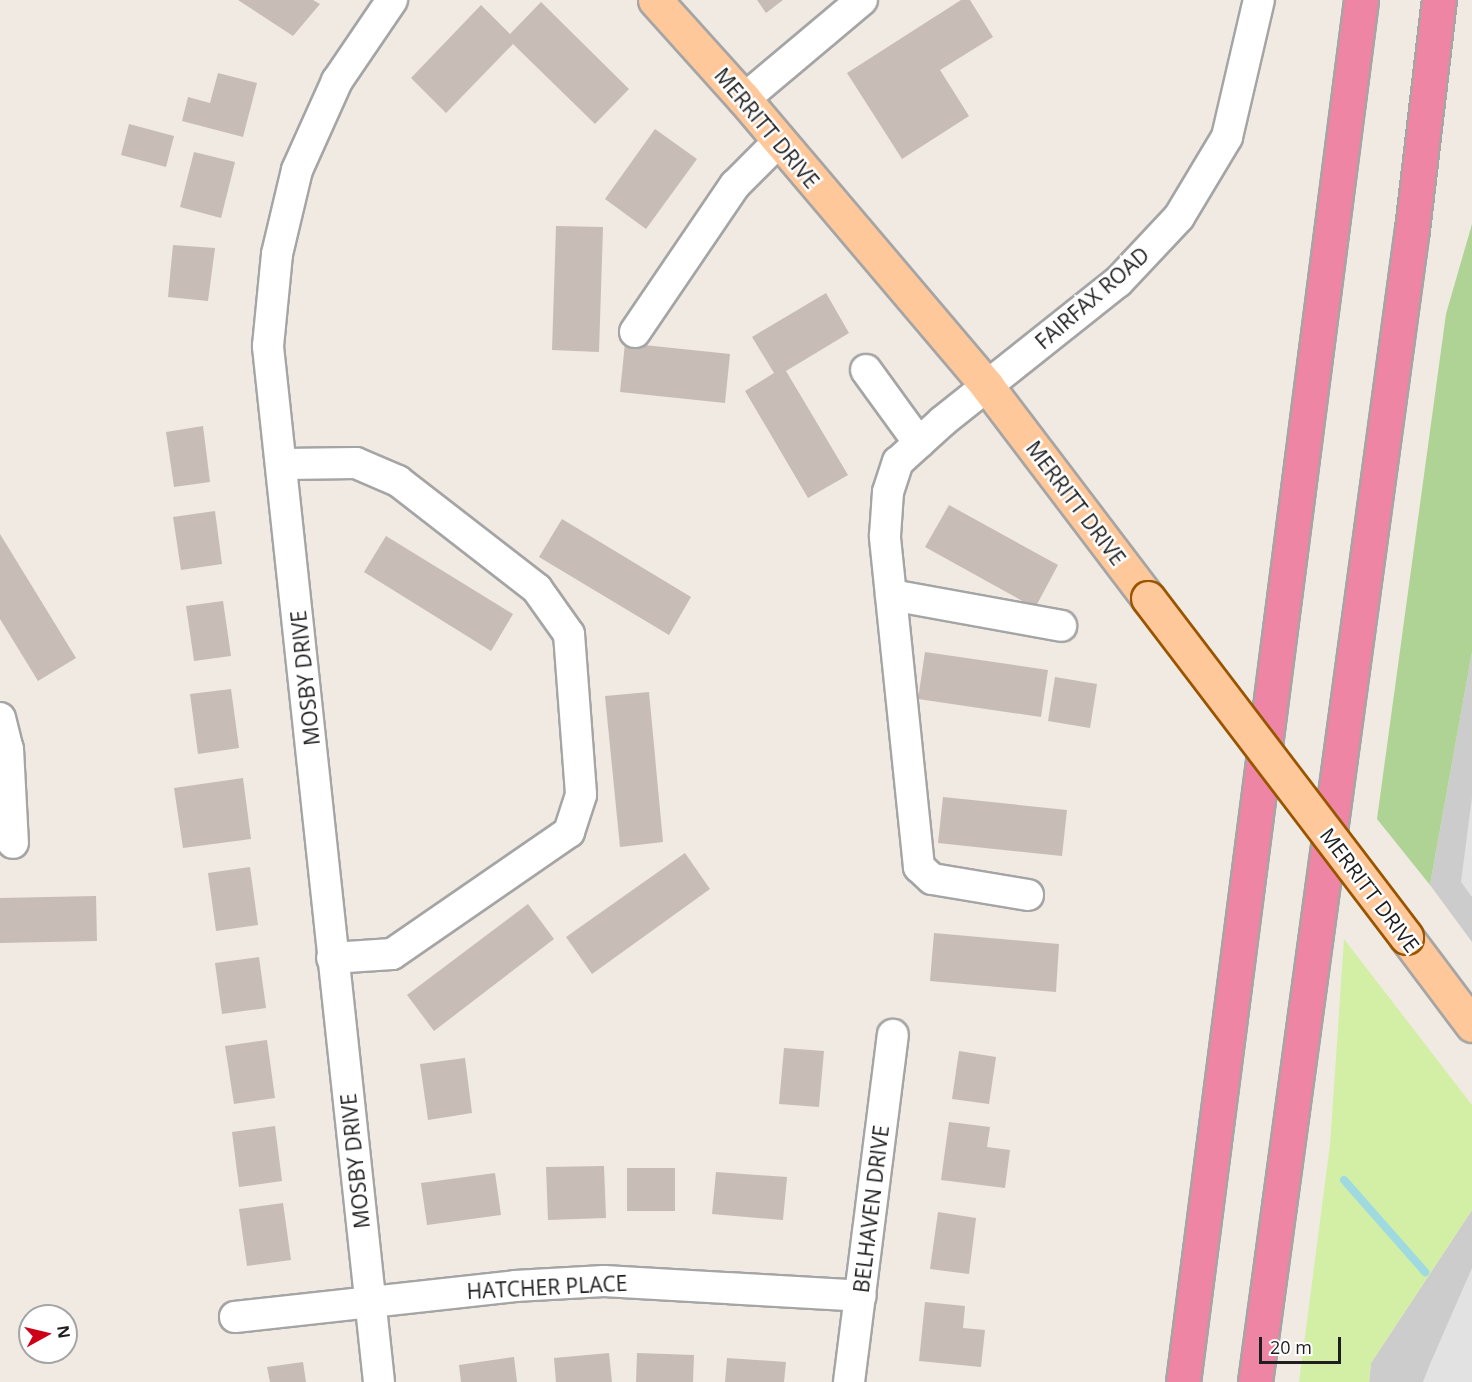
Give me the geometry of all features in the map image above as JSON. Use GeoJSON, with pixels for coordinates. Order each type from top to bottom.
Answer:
{"type":"FeatureCollection","features":[{"type":"Feature","properties":{"kind":"highway"},"geometry":{"type":"LineString","coordinates":[[1183,1382],[1361,0]]}},
{"type":"Feature","properties":{"kind":"highway"},"geometry":{"type":"LineString","coordinates":[[1255,1382],[1412,229],[1439,0]]}},
{"type":"Feature","properties":{"kind":"main road","name":"MERRITT DRIVE"},"geometry":{"type":"LineString","coordinates":[[655,0],[744,99],[778,142],[987,386],[1472,1025]]}},
{"type":"Feature","properties":{"kind":"street","name":"MOSBY DRIVE"},"geometry":{"type":"LineString","coordinates":[[379,1382],[332,958],[284,464],[268,346],[280,243],[297,170],[337,81],[392,0]]}},
{"type":"Feature","properties":{"kind":"street"},"geometry":{"type":"LineString","coordinates":[[744,99],[862,0]]}},
{"type":"Feature","properties":{"kind":"street","name":"FAIRFAX ROAD"},"geometry":{"type":"LineString","coordinates":[[1028,894],[933,879],[919,867],[885,536],[888,492],[898,462],[987,386],[1118,282],[1179,217],[1227,137],[1259,0]]}},
{"type":"Feature","properties":{"kind":"street"},"geometry":{"type":"LineString","coordinates":[[635,332],[735,185],[778,142]]}},
{"type":"Feature","properties":{"kind":"street"},"geometry":{"type":"LineString","coordinates":[[866,370],[919,443]]}},
{"type":"Feature","properties":{"kind":"street"},"geometry":{"type":"LineString","coordinates":[[284,464],[356,463],[398,481],[537,589],[569,634],[581,795],[569,832],[392,954],[332,958]]}},
{"type":"Feature","properties":{"kind":"street"},"geometry":{"type":"LineString","coordinates":[[891,596],[1061,626]]}},
{"type":"Feature","properties":{"kind":"street"},"geometry":{"type":"LineString","coordinates":[[0,718],[8,749],[13,843]]}},
{"type":"Feature","properties":{"kind":"street","name":"BELHAVEN DRIVE"},"geometry":{"type":"LineString","coordinates":[[849,1382],[892,1035]]}},
{"type":"Feature","properties":{"kind":"street","name":"HATCHER PLACE"},"geometry":{"type":"LineString","coordinates":[[235,1317],[515,1286],[604,1281],[861,1296]]}},
{"type":"Feature","properties":{"kind":"shaded area"},"geometry":{"type":"Polygon","coordinates":[[[1472,652],[1472,942],[1430,885],[1472,652]]]}},
{"type":"Feature","properties":{"kind":"shaded area"},"geometry":{"type":"Polygon","coordinates":[[[1472,797],[1472,897],[1461,882],[1472,797]]]}},
{"type":"Feature","properties":{"kind":"shaded area"},"geometry":{"type":"Polygon","coordinates":[[[1472,1210],[1472,1382],[1369,1382],[1371,1363],[1472,1210]]]}},
{"type":"Feature","properties":{"kind":"shaded area"},"geometry":{"type":"Polygon","coordinates":[[[1472,1268],[1472,1382],[1423,1382],[1430,1364],[1472,1268]]]}},
{"type":"Feature","properties":{"kind":"green space"},"geometry":{"type":"Polygon","coordinates":[[[1472,224],[1472,652],[1430,885],[1377,819],[1446,314],[1472,224]]]}},
{"type":"Feature","properties":{"kind":"green space"},"geometry":{"type":"Polygon","coordinates":[[[1344,939],[1472,1105],[1472,1210],[1371,1363],[1369,1382],[1299,1382],[1330,1145],[1344,939]]]}},
{"type":"Feature","properties":{"kind":"building"},"geometry":{"type":"Polygon","coordinates":[[[238,0],[313,0],[320,4],[293,36],[238,0]]]}},
{"type":"Feature","properties":{"kind":"building"},"geometry":{"type":"Polygon","coordinates":[[[757,0],[783,0],[766,13],[757,0]]]}},
{"type":"Feature","properties":{"kind":"building"},"geometry":{"type":"Polygon","coordinates":[[[961,0],[970,0],[993,37],[940,70],[969,116],[902,159],[847,73],[961,0]]]}},
{"type":"Feature","properties":{"kind":"building"},"geometry":{"type":"Polygon","coordinates":[[[541,2],[629,89],[595,124],[513,44],[446,113],[411,78],[481,5],[510,34],[541,2]]]}},
{"type":"Feature","properties":{"kind":"building"},"geometry":{"type":"Polygon","coordinates":[[[218,73],[257,83],[243,137],[182,121],[188,97],[210,103],[218,73]]]}},
{"type":"Feature","properties":{"kind":"building"},"geometry":{"type":"Polygon","coordinates":[[[129,124],[174,136],[166,167],[121,155],[129,124]]]}},
{"type":"Feature","properties":{"kind":"building"},"geometry":{"type":"Polygon","coordinates":[[[655,129],[697,159],[646,229],[605,199],[655,129]]]}},
{"type":"Feature","properties":{"kind":"building"},"geometry":{"type":"Polygon","coordinates":[[[194,152],[235,162],[221,218],[180,207],[194,152]]]}},
{"type":"Feature","properties":{"kind":"building"},"geometry":{"type":"Polygon","coordinates":[[[556,226],[603,227],[599,352],[552,350],[556,226]]]}},
{"type":"Feature","properties":{"kind":"building"},"geometry":{"type":"Polygon","coordinates":[[[173,245],[215,248],[208,301],[168,297],[173,245]]]}},
{"type":"Feature","properties":{"kind":"building"},"geometry":{"type":"Polygon","coordinates":[[[826,293],[849,333],[786,371],[848,475],[808,498],[745,391],[774,373],[752,337],[826,293]]]}},
{"type":"Feature","properties":{"kind":"building"},"geometry":{"type":"Polygon","coordinates":[[[625,343],[730,354],[725,403],[620,392],[625,343]]]}},
{"type":"Feature","properties":{"kind":"building"},"geometry":{"type":"Polygon","coordinates":[[[203,426],[210,482],[174,487],[166,432],[203,426]]]}},
{"type":"Feature","properties":{"kind":"building"},"geometry":{"type":"Polygon","coordinates":[[[949,505],[1058,565],[1035,608],[925,547],[949,505]]]}},
{"type":"Feature","properties":{"kind":"building"},"geometry":{"type":"Polygon","coordinates":[[[215,511],[222,564],[181,570],[173,517],[215,511]]]}},
{"type":"Feature","properties":{"kind":"building"},"geometry":{"type":"Polygon","coordinates":[[[562,519],[691,597],[669,635],[539,557],[562,519]]]}},
{"type":"Feature","properties":{"kind":"building"},"geometry":{"type":"Polygon","coordinates":[[[0,534],[76,658],[38,681],[0,619],[0,534]]]}},
{"type":"Feature","properties":{"kind":"building"},"geometry":{"type":"Polygon","coordinates":[[[386,536],[513,614],[491,651],[364,572],[386,536]]]}},
{"type":"Feature","properties":{"kind":"building"},"geometry":{"type":"Polygon","coordinates":[[[223,601],[231,656],[194,661],[186,606],[223,601]]]}},
{"type":"Feature","properties":{"kind":"building"},"geometry":{"type":"Polygon","coordinates":[[[925,652],[1048,670],[1041,717],[918,699],[925,652]]]}},
{"type":"Feature","properties":{"kind":"building"},"geometry":{"type":"Polygon","coordinates":[[[1055,677],[1097,684],[1090,728],[1048,721],[1055,677]]]}},
{"type":"Feature","properties":{"kind":"building"},"geometry":{"type":"Polygon","coordinates":[[[231,689],[239,748],[198,754],[190,694],[231,689]]]}},
{"type":"Feature","properties":{"kind":"building"},"geometry":{"type":"Polygon","coordinates":[[[649,692],[663,842],[620,847],[605,696],[649,692]]]}},
{"type":"Feature","properties":{"kind":"building"},"geometry":{"type":"Polygon","coordinates":[[[243,778],[251,839],[183,848],[174,788],[243,778]]]}},
{"type":"Feature","properties":{"kind":"building"},"geometry":{"type":"Polygon","coordinates":[[[943,797],[1067,810],[1062,856],[938,843],[943,797]]]}},
{"type":"Feature","properties":{"kind":"building"},"geometry":{"type":"Polygon","coordinates":[[[685,853],[710,889],[592,974],[566,937],[685,853]]]}},
{"type":"Feature","properties":{"kind":"building"},"geometry":{"type":"Polygon","coordinates":[[[250,867],[258,925],[216,931],[208,873],[250,867]]]}},
{"type":"Feature","properties":{"kind":"building"},"geometry":{"type":"Polygon","coordinates":[[[96,896],[97,941],[0,943],[0,898],[96,896]]]}},
{"type":"Feature","properties":{"kind":"building"},"geometry":{"type":"Polygon","coordinates":[[[528,904],[554,939],[434,1031],[407,995],[528,904]]]}},
{"type":"Feature","properties":{"kind":"building"},"geometry":{"type":"Polygon","coordinates":[[[934,933],[1059,944],[1056,992],[930,981],[934,933]]]}},
{"type":"Feature","properties":{"kind":"building"},"geometry":{"type":"Polygon","coordinates":[[[259,957],[266,1008],[222,1014],[215,963],[259,957]]]}},
{"type":"Feature","properties":{"kind":"building"},"geometry":{"type":"Polygon","coordinates":[[[267,1040],[275,1098],[234,1104],[225,1046],[267,1040]]]}},
{"type":"Feature","properties":{"kind":"building"},"geometry":{"type":"Polygon","coordinates":[[[784,1048],[824,1051],[819,1107],[779,1104],[784,1048]]]}},
{"type":"Feature","properties":{"kind":"building"},"geometry":{"type":"Polygon","coordinates":[[[959,1051],[996,1057],[989,1104],[952,1099],[959,1051]]]}},
{"type":"Feature","properties":{"kind":"building"},"geometry":{"type":"Polygon","coordinates":[[[465,1058],[472,1113],[428,1120],[420,1064],[465,1058]]]}},
{"type":"Feature","properties":{"kind":"building"},"geometry":{"type":"Polygon","coordinates":[[[949,1122],[990,1127],[987,1147],[1010,1150],[1005,1188],[941,1180],[949,1122]]]}},
{"type":"Feature","properties":{"kind":"building"},"geometry":{"type":"Polygon","coordinates":[[[275,1126],[282,1181],[239,1187],[232,1132],[275,1126]]]}},
{"type":"Feature","properties":{"kind":"building"},"geometry":{"type":"Polygon","coordinates":[[[604,1166],[606,1218],[548,1220],[546,1167],[604,1166]]]}},
{"type":"Feature","properties":{"kind":"building"},"geometry":{"type":"Polygon","coordinates":[[[627,1168],[675,1168],[675,1211],[627,1211],[627,1168]]]}},
{"type":"Feature","properties":{"kind":"building"},"geometry":{"type":"Polygon","coordinates":[[[716,1172],[787,1177],[783,1220],[712,1214],[716,1172]]]}},
{"type":"Feature","properties":{"kind":"building"},"geometry":{"type":"Polygon","coordinates":[[[495,1173],[501,1215],[427,1225],[421,1183],[495,1173]]]}},
{"type":"Feature","properties":{"kind":"building"},"geometry":{"type":"Polygon","coordinates":[[[283,1203],[291,1260],[247,1266],[239,1209],[283,1203]]]}},
{"type":"Feature","properties":{"kind":"building"},"geometry":{"type":"Polygon","coordinates":[[[938,1212],[976,1218],[969,1274],[930,1269],[938,1212]]]}},
{"type":"Feature","properties":{"kind":"building"},"geometry":{"type":"Polygon","coordinates":[[[925,1302],[965,1306],[963,1328],[985,1330],[981,1367],[919,1361],[925,1302]]]}},
{"type":"Feature","properties":{"kind":"building"},"geometry":{"type":"Polygon","coordinates":[[[609,1353],[612,1382],[556,1382],[554,1358],[609,1353]]]}},
{"type":"Feature","properties":{"kind":"building"},"geometry":{"type":"Polygon","coordinates":[[[637,1353],[694,1355],[693,1382],[636,1382],[637,1353]]]}},
{"type":"Feature","properties":{"kind":"building"},"geometry":{"type":"Polygon","coordinates":[[[514,1357],[517,1382],[461,1382],[459,1365],[514,1357]]]}},
{"type":"Feature","properties":{"kind":"building"},"geometry":{"type":"Polygon","coordinates":[[[727,1358],[786,1362],[784,1382],[725,1382],[727,1358]]]}},
{"type":"Feature","properties":{"kind":"building"},"geometry":{"type":"Polygon","coordinates":[[[303,1362],[306,1382],[270,1382],[267,1367],[303,1362]]]}},
{"type":"Feature","properties":{"kind":"waterway"},"geometry":{"type":"LineString","coordinates":[[1344,1180],[1425,1272]]}}]}
